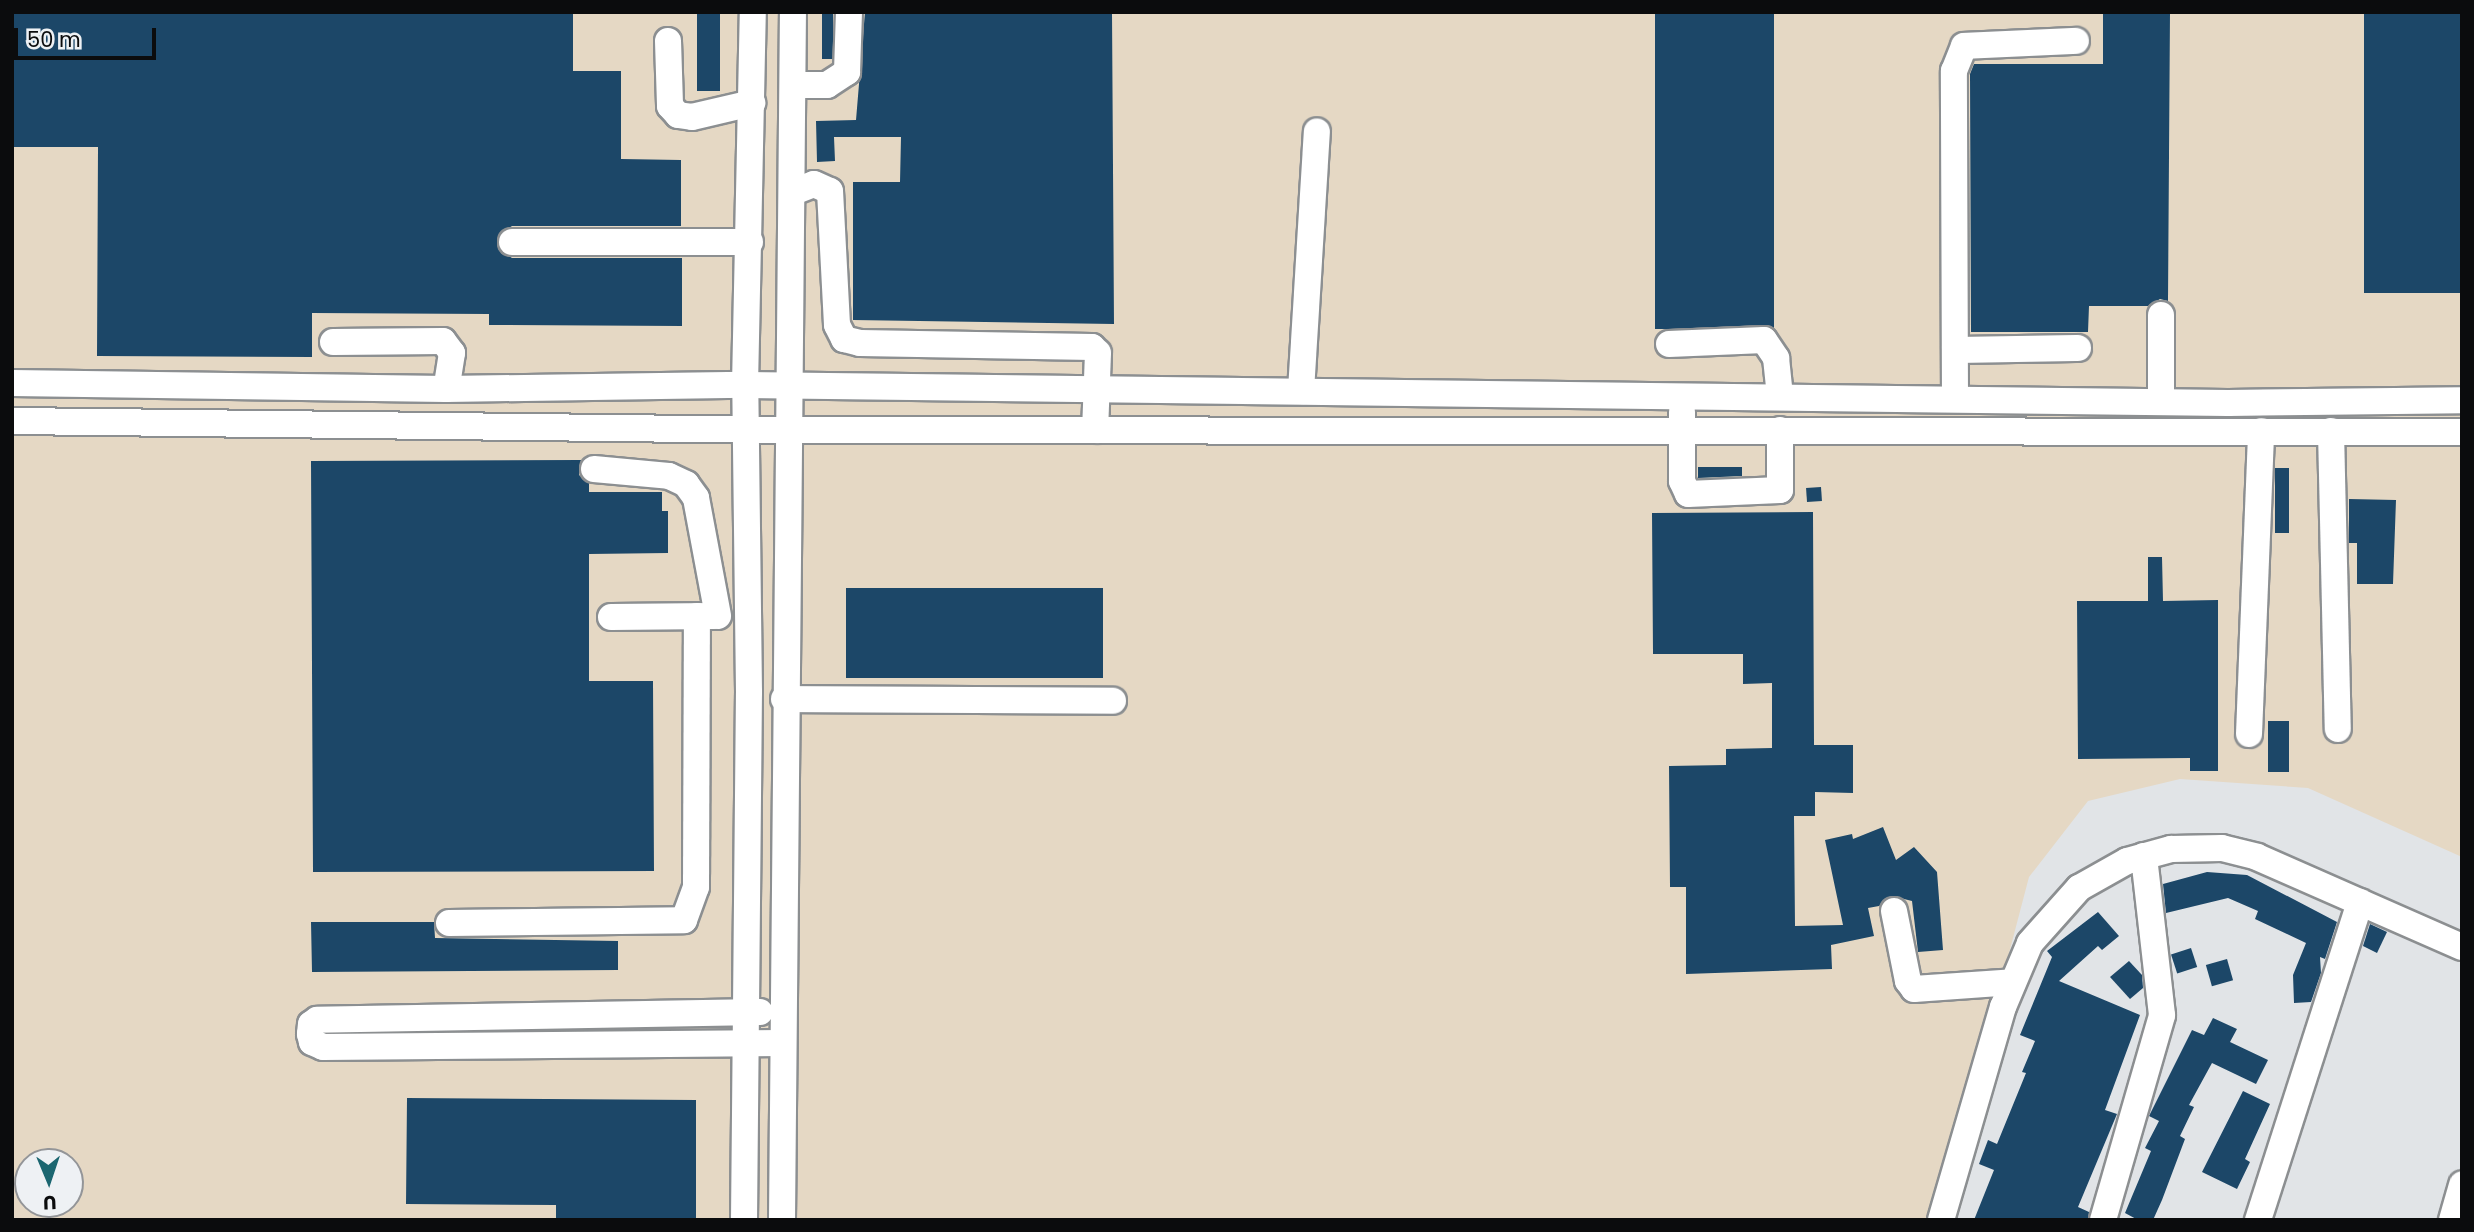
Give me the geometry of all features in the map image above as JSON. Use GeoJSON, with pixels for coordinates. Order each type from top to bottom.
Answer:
{"type":"FeatureCollection","features":[{"type":"Feature","properties":{"kind":"street"},"geometry":{"type":"LineString","coordinates":[[744,1220],[748,429],[745,385],[753,12]]}},
{"type":"Feature","properties":{"kind":"street"},"geometry":{"type":"LineString","coordinates":[[782,1220],[784,699],[787,387],[793,192],[793,12]]}},
{"type":"Feature","properties":{"kind":"street"},"geometry":{"type":"LineString","coordinates":[[793,85],[827,85],[847,72],[849,13]]}},
{"type":"Feature","properties":{"kind":"street"},"geometry":{"type":"LineString","coordinates":[[668,41],[670,106],[678,115],[692,117],[751,103]]}},
{"type":"Feature","properties":{"kind":"street"},"geometry":{"type":"LineString","coordinates":[[1955,399],[1954,71],[1964,46],[2076,41]]}},
{"type":"Feature","properties":{"kind":"street"},"geometry":{"type":"LineString","coordinates":[[1301,391],[1317,131]]}},
{"type":"Feature","properties":{"kind":"street"},"geometry":{"type":"LineString","coordinates":[[793,192],[814,184],[830,191],[837,325],[844,338],[860,343],[1092,347],[1098,353],[1095,430]]}},
{"type":"Feature","properties":{"kind":"street"},"geometry":{"type":"LineString","coordinates":[[512,242],[750,242]]}},
{"type":"Feature","properties":{"kind":"street"},"geometry":{"type":"LineString","coordinates":[[2161,315],[2161,402]]}},
{"type":"Feature","properties":{"kind":"street"},"geometry":{"type":"LineString","coordinates":[[1669,344],[1764,340],[1776,358],[1780,397]]}},
{"type":"Feature","properties":{"kind":"street"},"geometry":{"type":"LineString","coordinates":[[333,342],[443,341],[452,354],[446,389]]}},
{"type":"Feature","properties":{"kind":"street"},"geometry":{"type":"LineString","coordinates":[[1955,350],[2078,348]]}},
{"type":"Feature","properties":{"kind":"street"},"geometry":{"type":"LineString","coordinates":[[12,383],[446,389],[745,385],[1095,388],[2161,402],[2462,400]]}},
{"type":"Feature","properties":{"kind":"street"},"geometry":{"type":"LineString","coordinates":[[296,423],[300,387]]}},
{"type":"Feature","properties":{"kind":"street"},"geometry":{"type":"LineString","coordinates":[[1412,393],[1412,430]]}},
{"type":"Feature","properties":{"kind":"street"},"geometry":{"type":"LineString","coordinates":[[1683,397],[1682,481],[1688,494],[1780,490],[1780,430]]}},
{"type":"Feature","properties":{"kind":"street"},"geometry":{"type":"LineString","coordinates":[[12,421],[787,430],[2462,432]]}},
{"type":"Feature","properties":{"kind":"street"},"geometry":{"type":"LineString","coordinates":[[2249,734],[2260,431]]}},
{"type":"Feature","properties":{"kind":"street"},"geometry":{"type":"LineString","coordinates":[[2331,431],[2338,729]]}},
{"type":"Feature","properties":{"kind":"street"},"geometry":{"type":"LineString","coordinates":[[449,923],[684,920],[696,887],[708,616],[696,498],[686,484],[669,476],[594,469]]}},
{"type":"Feature","properties":{"kind":"street"},"geometry":{"type":"LineString","coordinates":[[611,617],[747,616]]}},
{"type":"Feature","properties":{"kind":"street"},"geometry":{"type":"LineString","coordinates":[[784,699],[1113,701]]}},
{"type":"Feature","properties":{"kind":"street"},"geometry":{"type":"LineString","coordinates":[[1941,1220],[2013,982],[2030,943],[2051,915],[2079,888],[2127,861],[2171,849],[2222,848],[2257,857],[2462,947]]}},
{"type":"Feature","properties":{"kind":"street"},"geometry":{"type":"LineString","coordinates":[[2103,1220],[2162,1015],[2144,856]]}},
{"type":"Feature","properties":{"kind":"street"},"geometry":{"type":"LineString","coordinates":[[2258,1220],[2360,902]]}},
{"type":"Feature","properties":{"kind":"street"},"geometry":{"type":"LineString","coordinates":[[1894,911],[1908,981],[1914,989],[2013,982]]}},
{"type":"Feature","properties":{"kind":"street"},"geometry":{"type":"LineString","coordinates":[[783,1013],[744,1011],[317,1020],[311,1024],[310,1034],[312,1042],[323,1047],[744,1041],[783,1043]]}},
{"type":"Feature","properties":{"kind":"street"},"geometry":{"type":"LineString","coordinates":[[2452,1220],[2462,1184]]}},
{"type":"Feature","properties":{"kind":"shaded area"},"geometry":{"type":"Polygon","coordinates":[[[12,12],[2462,12],[2462,857],[2308,788],[2180,779],[2088,801],[2029,877],[1939,1220],[12,1220],[12,12]]]}},
{"type":"Feature","properties":{"kind":"building"},"geometry":{"type":"Polygon","coordinates":[[[12,12],[573,12],[573,71],[621,71],[621,159],[681,160],[681,226],[512,226],[499,234],[498,249],[512,258],[682,258],[682,326],[489,325],[489,314],[312,313],[312,357],[97,356],[98,147],[12,147],[12,12]]]}},
{"type":"Feature","properties":{"kind":"building"},"geometry":{"type":"Polygon","coordinates":[[[697,12],[720,12],[720,91],[697,91],[697,12]]]}},
{"type":"Feature","properties":{"kind":"building"},"geometry":{"type":"Polygon","coordinates":[[[822,12],[833,12],[833,59],[822,59],[822,12]]]}},
{"type":"Feature","properties":{"kind":"building"},"geometry":{"type":"Polygon","coordinates":[[[865,12],[1112,12],[1114,324],[853,320],[853,182],[900,182],[901,137],[834,137],[835,161],[817,162],[816,121],[856,120],[865,12]]]}},
{"type":"Feature","properties":{"kind":"building"},"geometry":{"type":"Polygon","coordinates":[[[1655,12],[1774,12],[1774,329],[1655,329],[1655,12]]]}},
{"type":"Feature","properties":{"kind":"building"},"geometry":{"type":"Polygon","coordinates":[[[2103,12],[2170,12],[2168,301],[2160,299],[2148,306],[2089,306],[2088,332],[1971,332],[1970,74],[1974,64],[2103,64],[2103,12]]]}},
{"type":"Feature","properties":{"kind":"building"},"geometry":{"type":"Polygon","coordinates":[[[2364,12],[2462,12],[2462,293],[2364,293],[2364,12]]]}},
{"type":"Feature","properties":{"kind":"building"},"geometry":{"type":"Polygon","coordinates":[[[581,460],[579,475],[589,483],[589,492],[662,492],[662,511],[668,511],[668,553],[589,554],[589,681],[653,681],[654,871],[313,872],[311,461],[581,460]]]}},
{"type":"Feature","properties":{"kind":"building"},"geometry":{"type":"Polygon","coordinates":[[[1698,467],[1742,467],[1742,476],[1698,478],[1698,467]]]}},
{"type":"Feature","properties":{"kind":"building"},"geometry":{"type":"Polygon","coordinates":[[[2275,468],[2289,468],[2289,533],[2275,533],[2275,468]]]}},
{"type":"Feature","properties":{"kind":"building"},"geometry":{"type":"Polygon","coordinates":[[[1821,487],[1822,501],[1807,502],[1806,488],[1821,487]]]}},
{"type":"Feature","properties":{"kind":"building"},"geometry":{"type":"Polygon","coordinates":[[[2349,499],[2396,500],[2393,584],[2357,584],[2357,543],[2349,543],[2349,499]]]}},
{"type":"Feature","properties":{"kind":"building"},"geometry":{"type":"Polygon","coordinates":[[[1813,512],[1814,745],[1853,745],[1853,793],[1815,792],[1815,816],[1794,816],[1795,926],[1843,925],[1825,840],[1852,834],[1853,839],[1883,827],[1896,860],[1914,847],[1937,872],[1943,950],[1918,952],[1912,901],[1892,896],[1879,906],[1868,908],[1874,936],[1831,945],[1832,969],[1686,974],[1686,887],[1670,887],[1669,766],[1726,765],[1726,749],[1772,748],[1772,683],[1743,684],[1743,654],[1653,654],[1652,513],[1813,512]]]}},
{"type":"Feature","properties":{"kind":"building"},"geometry":{"type":"Polygon","coordinates":[[[2148,557],[2162,557],[2163,601],[2218,600],[2218,771],[2190,771],[2190,758],[2078,759],[2077,601],[2148,601],[2148,557]]]}},
{"type":"Feature","properties":{"kind":"building"},"geometry":{"type":"Polygon","coordinates":[[[846,588],[1103,588],[1103,678],[846,678],[846,588]]]}},
{"type":"Feature","properties":{"kind":"building"},"geometry":{"type":"Polygon","coordinates":[[[2268,721],[2289,721],[2289,772],[2268,772],[2268,721]]]}},
{"type":"Feature","properties":{"kind":"building"},"geometry":{"type":"Polygon","coordinates":[[[2207,872],[2247,875],[2337,922],[2325,959],[2320,957],[2321,973],[2311,1002],[2294,1003],[2293,975],[2306,943],[2255,919],[2258,911],[2228,898],[2166,913],[2163,884],[2207,872]]]}},
{"type":"Feature","properties":{"kind":"building"},"geometry":{"type":"Polygon","coordinates":[[[2098,912],[2119,936],[2102,950],[2098,946],[2059,981],[2140,1015],[2105,1110],[2117,1114],[2078,1207],[2089,1212],[2088,1220],[1974,1220],[1994,1170],[1979,1164],[1988,1140],[1997,1144],[2026,1073],[2022,1072],[2035,1041],[2020,1035],[2052,957],[2047,951],[2098,912]]]}},
{"type":"Feature","properties":{"kind":"building"},"geometry":{"type":"Polygon","coordinates":[[[311,922],[434,922],[435,938],[618,941],[618,970],[312,972],[311,922]]]}},
{"type":"Feature","properties":{"kind":"building"},"geometry":{"type":"Polygon","coordinates":[[[2370,924],[2387,932],[2377,953],[2363,946],[2370,924]]]}},
{"type":"Feature","properties":{"kind":"building"},"geometry":{"type":"Polygon","coordinates":[[[2191,948],[2197,967],[2177,974],[2171,954],[2191,948]]]}},
{"type":"Feature","properties":{"kind":"building"},"geometry":{"type":"Polygon","coordinates":[[[2227,959],[2233,980],[2212,986],[2206,965],[2227,959]]]}},
{"type":"Feature","properties":{"kind":"building"},"geometry":{"type":"Polygon","coordinates":[[[2129,961],[2142,975],[2143,988],[2130,999],[2110,977],[2129,961]]]}},
{"type":"Feature","properties":{"kind":"building"},"geometry":{"type":"Polygon","coordinates":[[[2213,1018],[2237,1029],[2230,1042],[2268,1060],[2256,1084],[2212,1063],[2189,1105],[2194,1107],[2180,1136],[2185,1139],[2153,1220],[2138,1220],[2125,1213],[2151,1151],[2145,1148],[2159,1121],[2149,1116],[2192,1030],[2204,1035],[2213,1018]]]}},
{"type":"Feature","properties":{"kind":"building"},"geometry":{"type":"Polygon","coordinates":[[[2243,1091],[2270,1104],[2245,1159],[2250,1162],[2237,1189],[2202,1172],[2243,1091]]]}},
{"type":"Feature","properties":{"kind":"building"},"geometry":{"type":"Polygon","coordinates":[[[407,1098],[696,1100],[696,1220],[556,1220],[556,1205],[406,1204],[407,1098]]]}}]}
